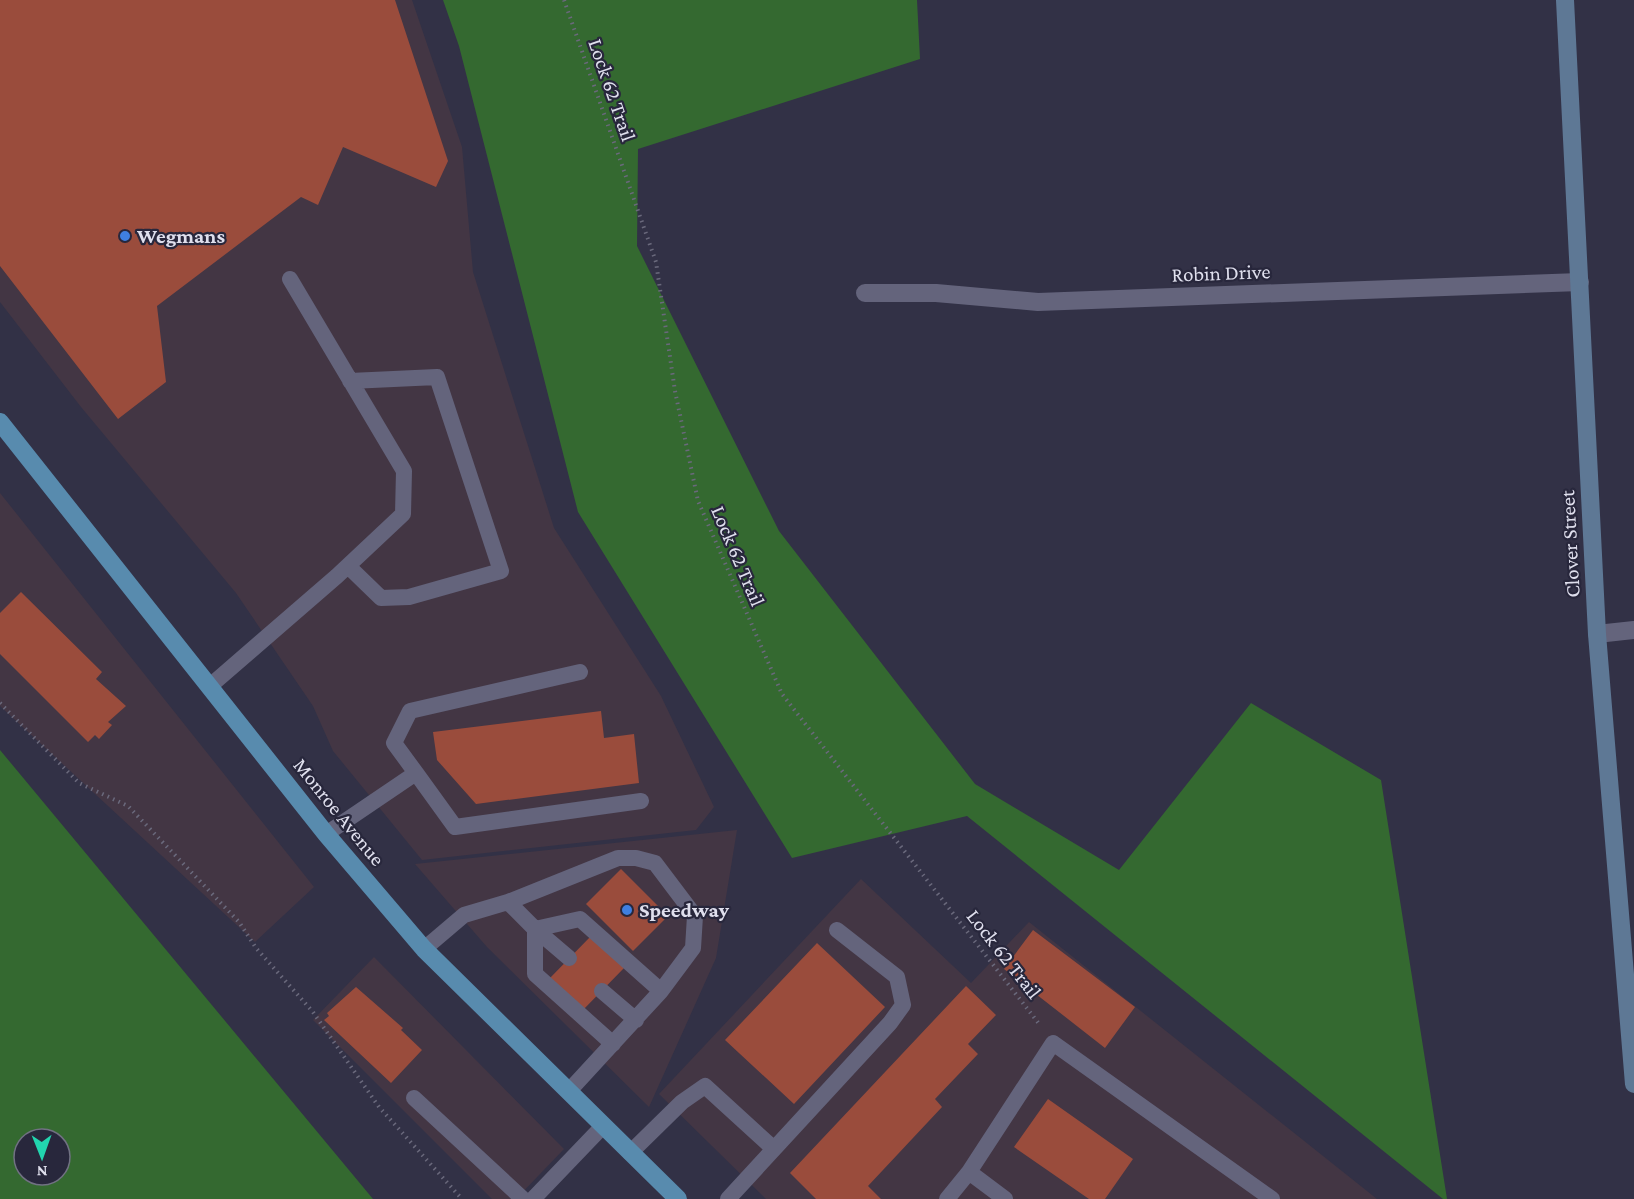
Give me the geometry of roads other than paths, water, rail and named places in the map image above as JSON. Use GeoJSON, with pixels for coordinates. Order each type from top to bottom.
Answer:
{"type":"FeatureCollection","features":[{"type":"Feature","properties":{"kind":"main road","name":"Clover Street"},"geometry":{"type":"LineString","coordinates":[[1565,0],[1597,634],[1633,1041],[1634,1084]]}},
{"type":"Feature","properties":{"kind":"main road","name":"Monroe Avenue"},"geometry":{"type":"LineString","coordinates":[[0,422],[326,834],[424,949],[678,1199]]}},
{"type":"Feature","properties":{"kind":"street","name":"Robin Drive"},"geometry":{"type":"LineString","coordinates":[[865,293],[936,293],[1038,302],[1580,282]]}},
{"type":"Feature","properties":{"kind":"street"},"geometry":{"type":"LineString","coordinates":[[1597,634],[1634,630]]}},
{"type":"Feature","properties":{"kind":"lane"},"geometry":{"type":"LineString","coordinates":[[210,686],[348,566],[403,514],[404,471],[290,279]]}},
{"type":"Feature","properties":{"kind":"lane"},"geometry":{"type":"LineString","coordinates":[[348,566],[381,598],[409,597],[501,571],[437,377],[350,381]]}},
{"type":"Feature","properties":{"kind":"lane"},"geometry":{"type":"LineString","coordinates":[[580,672],[410,711],[394,743],[455,827],[641,801]]}},
{"type":"Feature","properties":{"kind":"lane"},"geometry":{"type":"LineString","coordinates":[[326,834],[416,773]]}},
{"type":"Feature","properties":{"kind":"lane"},"geometry":{"type":"LineString","coordinates":[[424,949],[464,915],[508,902],[618,858],[636,858],[654,863],[695,916],[693,948],[636,1020],[568,1090]]}},
{"type":"Feature","properties":{"kind":"lane"},"geometry":{"type":"LineString","coordinates":[[508,902],[569,958]]}},
{"type":"Feature","properties":{"kind":"lane"},"geometry":{"type":"LineString","coordinates":[[536,929],[580,919],[661,991]]}},
{"type":"Feature","properties":{"kind":"lane"},"geometry":{"type":"LineString","coordinates":[[536,929],[534,974],[613,1044]]}},
{"type":"Feature","properties":{"kind":"lane"},"geometry":{"type":"LineString","coordinates":[[728,1199],[890,1023],[903,1005],[897,977],[837,930]]}},
{"type":"Feature","properties":{"kind":"lane"},"geometry":{"type":"LineString","coordinates":[[602,991],[636,1020]]}},
{"type":"Feature","properties":{"kind":"lane"},"geometry":{"type":"LineString","coordinates":[[947,1199],[969,1172],[1053,1043],[1272,1199]]}},
{"type":"Feature","properties":{"kind":"lane"},"geometry":{"type":"LineString","coordinates":[[630,1153],[682,1102],[705,1086],[774,1149]]}},
{"type":"Feature","properties":{"kind":"lane"},"geometry":{"type":"LineString","coordinates":[[414,1098],[523,1199]]}},
{"type":"Feature","properties":{"kind":"lane"},"geometry":{"type":"LineString","coordinates":[[533,1199],[603,1126]]}},
{"type":"Feature","properties":{"kind":"lane"},"geometry":{"type":"LineString","coordinates":[[969,1172],[1005,1199]]}},
{"type":"Feature","properties":{"kind":"place","name":"Wegmans"},"geometry":{"type":"Point","coordinates":[125,236]}},
{"type":"Feature","properties":{"kind":"place","name":"Speedway"},"geometry":{"type":"Point","coordinates":[627,910]}}]}
